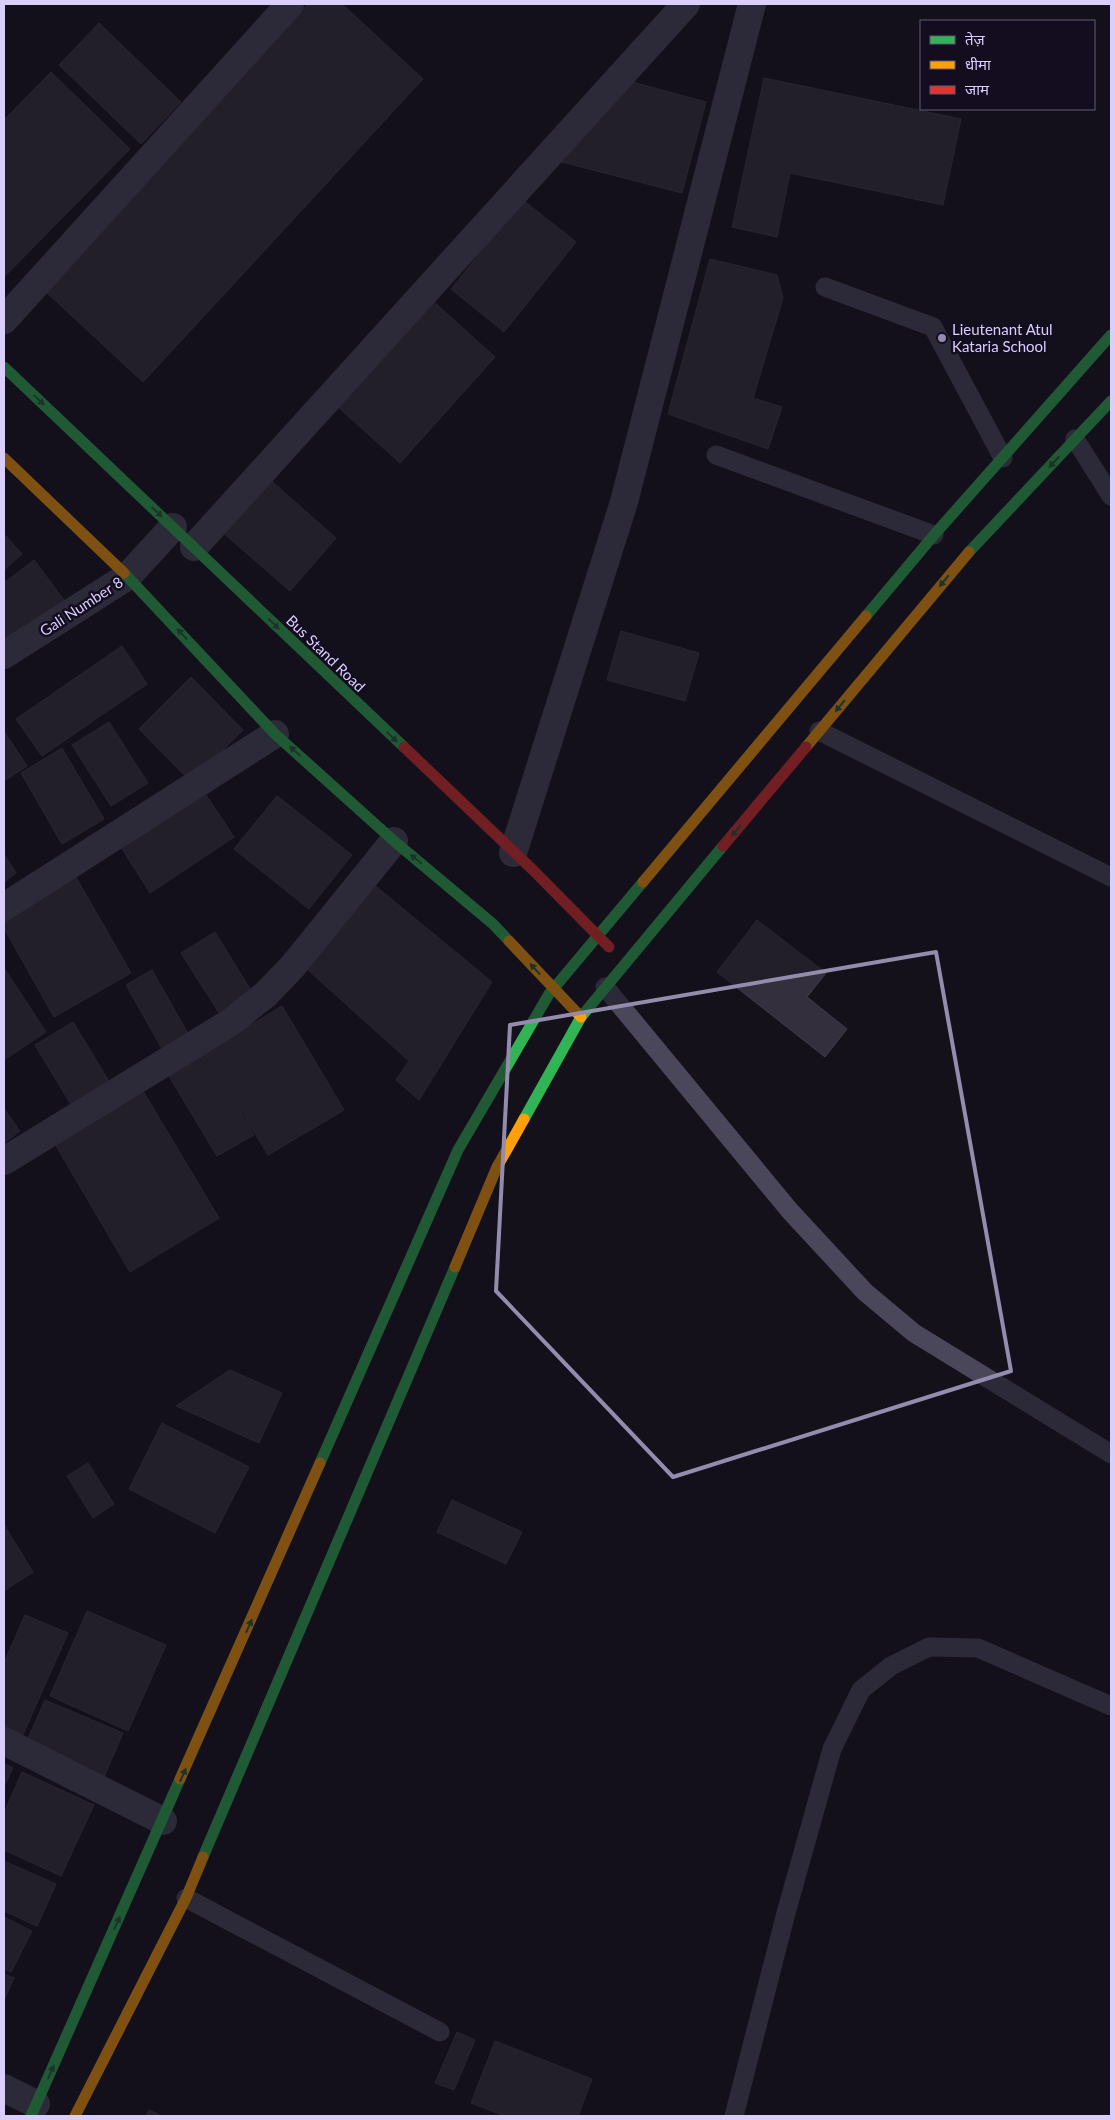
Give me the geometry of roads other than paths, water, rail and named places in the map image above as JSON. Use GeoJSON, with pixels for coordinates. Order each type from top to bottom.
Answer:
{"type":"FeatureCollection","features":[{"type":"Feature","properties":{"kind":"main road"},"geometry":{"type":"LineString","coordinates":[[34,2110],[458,1150],[553,988],[934,535],[1111,335]]}},
{"type":"Feature","properties":{"kind":"main road","name":"Bus Stand Road"},"geometry":{"type":"LineString","coordinates":[[4,366],[513,853],[625,964]]}},
{"type":"Feature","properties":{"kind":"main road"},"geometry":{"type":"LineString","coordinates":[[75,2116],[186,1898],[497,1167],[581,1017],[962,559],[1111,401]]}},
{"type":"Feature","properties":{"kind":"main road"},"geometry":{"type":"LineString","coordinates":[[4,458],[128,576],[275,734],[394,841],[493,924],[581,1017]]}},
{"type":"Feature","properties":{"kind":"street"},"geometry":{"type":"LineString","coordinates":[[4,320],[290,4]]}},
{"type":"Feature","properties":{"kind":"street"},"geometry":{"type":"LineString","coordinates":[[194,547],[686,4]]}},
{"type":"Feature","properties":{"kind":"street"},"geometry":{"type":"LineString","coordinates":[[513,853],[624,502],[752,4]]}},
{"type":"Feature","properties":{"kind":"street","name":"Gali Number 8"},"geometry":{"type":"LineString","coordinates":[[4,655],[128,576],[173,527]]}},
{"type":"Feature","properties":{"kind":"street"},"geometry":{"type":"LineString","coordinates":[[4,907],[275,734]]}},
{"type":"Feature","properties":{"kind":"street"},"geometry":{"type":"LineString","coordinates":[[4,1162],[230,1022],[266,994],[293,966],[394,841]]}},
{"type":"Feature","properties":{"kind":"street"},"geometry":{"type":"LineString","coordinates":[[4,1741],[163,1821]]}},
{"type":"Feature","properties":{"kind":"street"},"geometry":{"type":"LineString","coordinates":[[4,2088],[34,2110]]}},
{"type":"Feature","properties":{"kind":"lane"},"geometry":{"type":"LineString","coordinates":[[825,287],[933,327],[1003,458]]}},
{"type":"Feature","properties":{"kind":"lane"},"geometry":{"type":"LineString","coordinates":[[1075,439],[1111,496]]}},
{"type":"Feature","properties":{"kind":"lane"},"geometry":{"type":"LineString","coordinates":[[716,455],[934,535]]}},
{"type":"Feature","properties":{"kind":"lane"},"geometry":{"type":"LineString","coordinates":[[819,731],[1111,877]]}},
{"type":"Feature","properties":{"kind":"lane"},"geometry":{"type":"LineString","coordinates":[[605,987],[790,1211],[865,1292],[914,1334],[1111,1454]]}},
{"type":"Feature","properties":{"kind":"lane"},"geometry":{"type":"LineString","coordinates":[[734,2116],[786,1913],[832,1749],[861,1690],[891,1666],[929,1647],[978,1648],[1111,1706]]}},
{"type":"Feature","properties":{"kind":"lane"},"geometry":{"type":"LineString","coordinates":[[186,1898],[440,2032]]}},
{"type":"Feature","properties":{"kind":"place","name":"Lieutenant Atul Kataria School"},"geometry":{"type":"Point","coordinates":[942,338]}}]}
